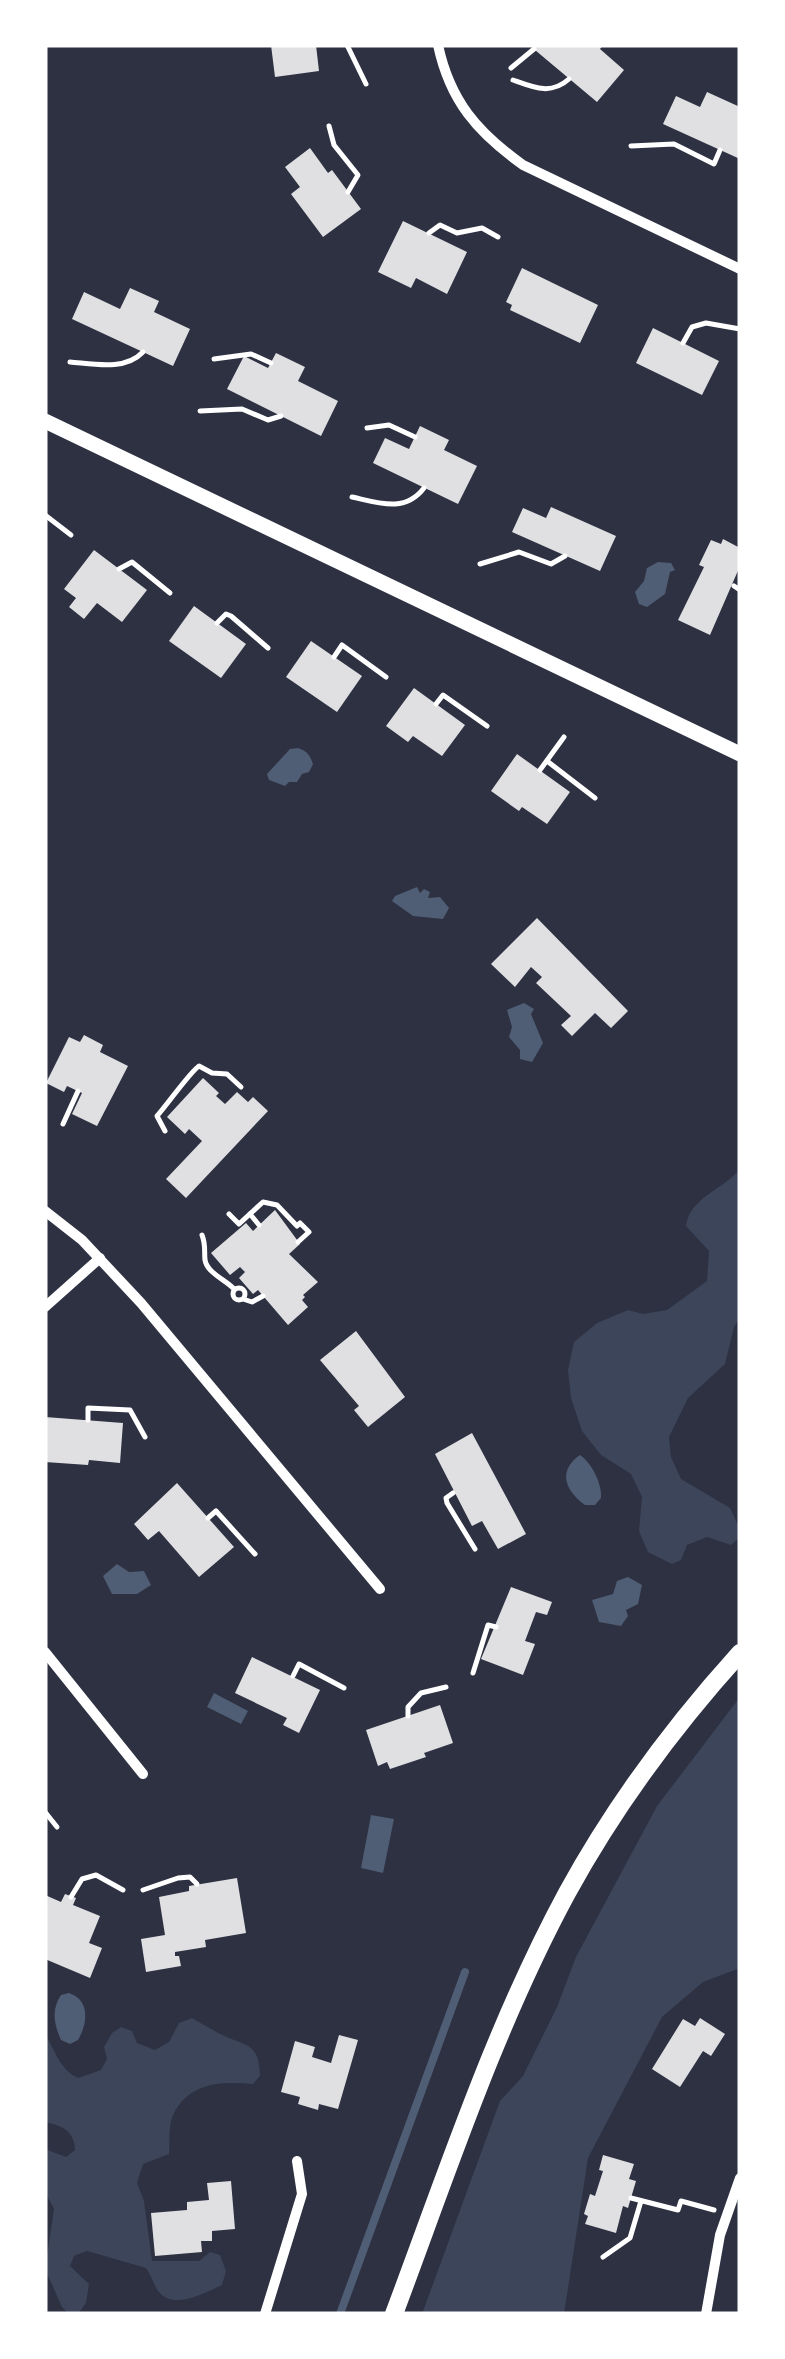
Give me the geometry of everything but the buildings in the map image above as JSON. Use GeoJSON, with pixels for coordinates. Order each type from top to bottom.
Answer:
{"type":"FeatureCollection","features":[{"type":"Feature","properties":{"kind":"main road"},"geometry":{"type":"LineString","coordinates":[[394,2314],[492,2059],[538,1950],[569,1890],[636,1784],[740,1654]]}},
{"type":"Feature","properties":{"kind":"street"},"geometry":{"type":"LineString","coordinates":[[438,45],[451,86],[477,129],[496,146],[532,170],[740,269]]}},
{"type":"Feature","properties":{"kind":"street"},"geometry":{"type":"LineString","coordinates":[[45,421],[740,754]]}},
{"type":"Feature","properties":{"kind":"street"},"geometry":{"type":"LineString","coordinates":[[45,1211],[100,1258],[141,1303],[380,1589]]}},
{"type":"Feature","properties":{"kind":"street"},"geometry":{"type":"LineString","coordinates":[[45,1307],[100,1258]]}},
{"type":"Feature","properties":{"kind":"street"},"geometry":{"type":"LineString","coordinates":[[45,1652],[143,1774]]}},
{"type":"Feature","properties":{"kind":"street"},"geometry":{"type":"LineString","coordinates":[[265,2314],[298,2212],[302,2178],[297,2161]]}},
{"type":"Feature","properties":{"kind":"street"},"geometry":{"type":"LineString","coordinates":[[706,2314],[714,2261],[740,2178]]}},
{"type":"Feature","properties":{"kind":"path"},"geometry":{"type":"LineString","coordinates":[[348,45],[366,84]]}},
{"type":"Feature","properties":{"kind":"path"},"geometry":{"type":"LineString","coordinates":[[511,68],[534,49]]}},
{"type":"Feature","properties":{"kind":"path"},"geometry":{"type":"LineString","coordinates":[[513,80],[551,90],[569,78]]}},
{"type":"Feature","properties":{"kind":"path"},"geometry":{"type":"LineString","coordinates":[[329,126],[334,146],[358,175],[348,192]]}},
{"type":"Feature","properties":{"kind":"path"},"geometry":{"type":"LineString","coordinates":[[631,146],[674,144],[714,164],[720,150]]}},
{"type":"Feature","properties":{"kind":"path"},"geometry":{"type":"LineString","coordinates":[[429,233],[440,225],[457,233],[482,228],[498,237]]}},
{"type":"Feature","properties":{"kind":"path"},"geometry":{"type":"LineString","coordinates":[[683,343],[692,327],[706,323],[740,329]]}},
{"type":"Feature","properties":{"kind":"path"},"geometry":{"type":"LineString","coordinates":[[70,362],[109,366],[140,357],[143,352]]}},
{"type":"Feature","properties":{"kind":"path"},"geometry":{"type":"LineString","coordinates":[[214,359],[251,354],[271,363]]}},
{"type":"Feature","properties":{"kind":"path"},"geometry":{"type":"LineString","coordinates":[[200,411],[242,408],[268,420],[281,416]]}},
{"type":"Feature","properties":{"kind":"path"},"geometry":{"type":"LineString","coordinates":[[366,428],[389,426],[415,436]]}},
{"type":"Feature","properties":{"kind":"path"},"geometry":{"type":"LineString","coordinates":[[352,496],[401,505],[424,488]]}},
{"type":"Feature","properties":{"kind":"path"},"geometry":{"type":"LineString","coordinates":[[45,515],[71,534]]}},
{"type":"Feature","properties":{"kind":"path"},"geometry":{"type":"LineString","coordinates":[[480,564],[519,552],[551,564],[565,556]]}},
{"type":"Feature","properties":{"kind":"path"},"geometry":{"type":"LineString","coordinates":[[118,568],[132,562],[170,593]]}},
{"type":"Feature","properties":{"kind":"path"},"geometry":{"type":"LineString","coordinates":[[218,623],[226,614],[231,616],[268,648]]}},
{"type":"Feature","properties":{"kind":"path"},"geometry":{"type":"LineString","coordinates":[[334,657],[342,646],[386,677]]}},
{"type":"Feature","properties":{"kind":"path"},"geometry":{"type":"LineString","coordinates":[[436,704],[443,695],[488,726]]}},
{"type":"Feature","properties":{"kind":"path"},"geometry":{"type":"LineString","coordinates":[[540,770],[564,737]]}},
{"type":"Feature","properties":{"kind":"path"},"geometry":{"type":"LineString","coordinates":[[547,760],[595,798]]}},
{"type":"Feature","properties":{"kind":"path"},"geometry":{"type":"LineString","coordinates":[[165,1131],[157,1116],[185,1085],[192,1070],[199,1066],[212,1073],[227,1074],[240,1087]]}},
{"type":"Feature","properties":{"kind":"path"},"geometry":{"type":"LineString","coordinates":[[62,1124],[78,1091]]}},
{"type":"Feature","properties":{"kind":"path"},"geometry":{"type":"LineString","coordinates":[[229,1214],[238,1224],[263,1202],[277,1204],[297,1226],[300,1223],[309,1232],[298,1242]]}},
{"type":"Feature","properties":{"kind":"path"},"geometry":{"type":"LineString","coordinates":[[250,1214],[260,1224]]}},
{"type":"Feature","properties":{"kind":"path"},"geometry":{"type":"LineString","coordinates":[[202,1236],[207,1249],[204,1259],[210,1270],[234,1290],[243,1289],[243,1298],[252,1302],[263,1296]]}},
{"type":"Feature","properties":{"kind":"path"},"geometry":{"type":"LineString","coordinates":[[88,1420],[88,1408],[130,1410],[146,1438]]}},
{"type":"Feature","properties":{"kind":"path"},"geometry":{"type":"LineString","coordinates":[[452,1492],[447,1503],[475,1549]]}},
{"type":"Feature","properties":{"kind":"path"},"geometry":{"type":"LineString","coordinates":[[208,1518],[216,1511],[255,1554]]}},
{"type":"Feature","properties":{"kind":"path"},"geometry":{"type":"LineString","coordinates":[[473,1673],[488,1624],[496,1627]]}},
{"type":"Feature","properties":{"kind":"path"},"geometry":{"type":"LineString","coordinates":[[292,1676],[299,1664],[344,1688]]}},
{"type":"Feature","properties":{"kind":"path"},"geometry":{"type":"LineString","coordinates":[[408,1716],[408,1707],[421,1693],[446,1687]]}},
{"type":"Feature","properties":{"kind":"path"},"geometry":{"type":"LineString","coordinates":[[45,1812],[57,1827]]}},
{"type":"Feature","properties":{"kind":"path"},"geometry":{"type":"LineString","coordinates":[[72,1896],[82,1879],[96,1875],[124,1890]]}},
{"type":"Feature","properties":{"kind":"path"},"geometry":{"type":"LineString","coordinates":[[142,1890],[178,1878],[190,1878],[197,1884]]}},
{"type":"Feature","properties":{"kind":"path"},"geometry":{"type":"LineString","coordinates":[[631,2198],[678,2210],[680,2201],[727,2214]]}},
{"type":"Feature","properties":{"kind":"path"},"geometry":{"type":"LineString","coordinates":[[603,2257],[630,2238],[641,2201]]}},
{"type":"Feature","properties":{"kind":"shaded area"},"geometry":{"type":"Polygon","coordinates":[[[658,562],[671,563],[675,570],[670,572],[665,594],[647,607],[639,604],[635,592],[644,581],[647,568],[658,562]]]}},
{"type":"Feature","properties":{"kind":"shaded area"},"geometry":{"type":"Polygon","coordinates":[[[298,748],[311,758],[309,772],[285,786],[269,780],[267,774],[290,749],[298,748]]]}},
{"type":"Feature","properties":{"kind":"shaded area"},"geometry":{"type":"Polygon","coordinates":[[[417,887],[420,893],[424,889],[430,892],[428,898],[440,897],[449,908],[443,919],[413,916],[392,901],[417,887]]]}},
{"type":"Feature","properties":{"kind":"shaded area"},"geometry":{"type":"Polygon","coordinates":[[[524,1003],[534,1009],[531,1014],[543,1043],[532,1062],[520,1059],[520,1050],[509,1037],[512,1027],[507,1010],[524,1003]]]}},
{"type":"Feature","properties":{"kind":"shaded area"},"geometry":{"type":"Polygon","coordinates":[[[740,1169],[740,1317],[725,1364],[688,1398],[669,1437],[671,1457],[681,1479],[730,1508],[740,1537],[731,1545],[707,1537],[687,1545],[681,1560],[672,1564],[648,1552],[639,1531],[642,1497],[631,1474],[601,1455],[582,1431],[571,1398],[568,1370],[574,1342],[597,1323],[628,1310],[643,1314],[667,1310],[707,1281],[709,1251],[686,1226],[700,1201],[740,1169]]]}},
{"type":"Feature","properties":{"kind":"shaded area"},"geometry":{"type":"Polygon","coordinates":[[[580,1455],[592,1468],[600,1486],[601,1498],[595,1505],[585,1505],[568,1487],[566,1473],[580,1455]]]}},
{"type":"Feature","properties":{"kind":"shaded area"},"geometry":{"type":"Polygon","coordinates":[[[117,1564],[129,1572],[144,1571],[151,1585],[137,1594],[112,1594],[103,1576],[117,1564]]]}},
{"type":"Feature","properties":{"kind":"shaded area"},"geometry":{"type":"Polygon","coordinates":[[[628,1577],[642,1585],[638,1604],[626,1610],[628,1616],[621,1626],[599,1622],[592,1600],[613,1594],[617,1581],[628,1577]]]}},
{"type":"Feature","properties":{"kind":"shaded area"},"geometry":{"type":"Polygon","coordinates":[[[214,1693],[248,1711],[241,1724],[207,1707],[214,1693]]]}},
{"type":"Feature","properties":{"kind":"shaded area"},"geometry":{"type":"Polygon","coordinates":[[[740,1697],[740,1968],[703,1982],[662,2017],[588,2158],[564,2314],[422,2314],[500,2101],[523,2076],[576,1957],[657,1806],[740,1697]]]}},
{"type":"Feature","properties":{"kind":"shaded area"},"geometry":{"type":"Polygon","coordinates":[[[371,1815],[394,1819],[383,1873],[361,1868],[371,1815]]]}},
{"type":"Feature","properties":{"kind":"shaded area"},"geometry":{"type":"Polygon","coordinates":[[[69,1993],[81,2001],[85,2013],[78,2040],[70,2044],[61,2040],[55,2017],[61,1995],[69,1993]]]}},
{"type":"Feature","properties":{"kind":"shaded area"},"geometry":{"type":"Polygon","coordinates":[[[192,2018],[250,2047],[257,2057],[260,2076],[253,2084],[219,2084],[189,2095],[172,2117],[169,2154],[143,2164],[137,2183],[144,2201],[152,2261],[199,2261],[210,2252],[220,2255],[226,2271],[222,2285],[172,2300],[158,2291],[146,2268],[87,2251],[74,2256],[70,2266],[89,2284],[86,2303],[78,2314],[69,2314],[45,2269],[54,2209],[45,2192],[45,2149],[66,2157],[75,2150],[66,2130],[45,2122],[45,2034],[62,2065],[78,2078],[101,2070],[107,2059],[104,2047],[121,2027],[132,2031],[137,2043],[155,2050],[169,2042],[179,2023],[192,2018]]]}},
{"type":"Feature","properties":{"kind":"waterway"},"geometry":{"type":"LineString","coordinates":[[340,2314],[465,1972]]}}]}
